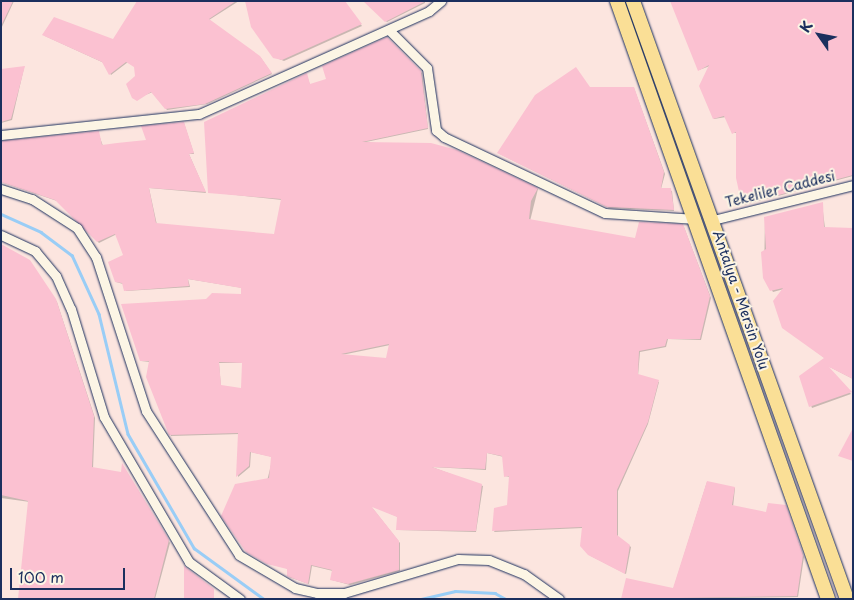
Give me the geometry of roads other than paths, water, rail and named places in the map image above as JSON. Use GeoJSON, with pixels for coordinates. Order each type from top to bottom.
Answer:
{"type":"FeatureCollection","features":[{"type":"Feature","properties":{"kind":"highway","name":"Antalya - Mersin Yolu"},"geometry":{"type":"LineString","coordinates":[[617,1],[696,219],[828,599]]}},
{"type":"Feature","properties":{"kind":"highway","name":"Antalya - Mersin Yolu"},"geometry":{"type":"LineString","coordinates":[[633,1],[713,220],[847,599]]}},
{"type":"Feature","properties":{"kind":"street"},"geometry":{"type":"LineString","coordinates":[[1,135],[199,114],[389,30],[441,1]]}},
{"type":"Feature","properties":{"kind":"street"},"geometry":{"type":"LineString","coordinates":[[389,30],[427,68],[436,130],[444,137],[605,212],[696,219]]}},
{"type":"Feature","properties":{"kind":"street","name":"Tekeliler Caddesi"},"geometry":{"type":"LineString","coordinates":[[713,220],[853,185]]}},
{"type":"Feature","properties":{"kind":"street"},"geometry":{"type":"LineString","coordinates":[[1,189],[32,199],[77,228],[96,257],[146,411],[239,555],[295,588],[317,593],[344,593],[458,558],[489,560],[524,574],[559,599]]}},
{"type":"Feature","properties":{"kind":"street"},"geometry":{"type":"LineString","coordinates":[[1,235],[35,251],[56,276],[71,309],[104,417],[189,562],[240,599]]}},
{"type":"Feature","properties":{"kind":"waterway"},"geometry":{"type":"LineString","coordinates":[[1,214],[41,232],[72,255],[99,314],[128,434],[194,548],[264,599]]}},
{"type":"Feature","properties":{"kind":"waterway"},"geometry":{"type":"LineString","coordinates":[[421,599],[455,591],[495,593],[506,599]]}}]}
